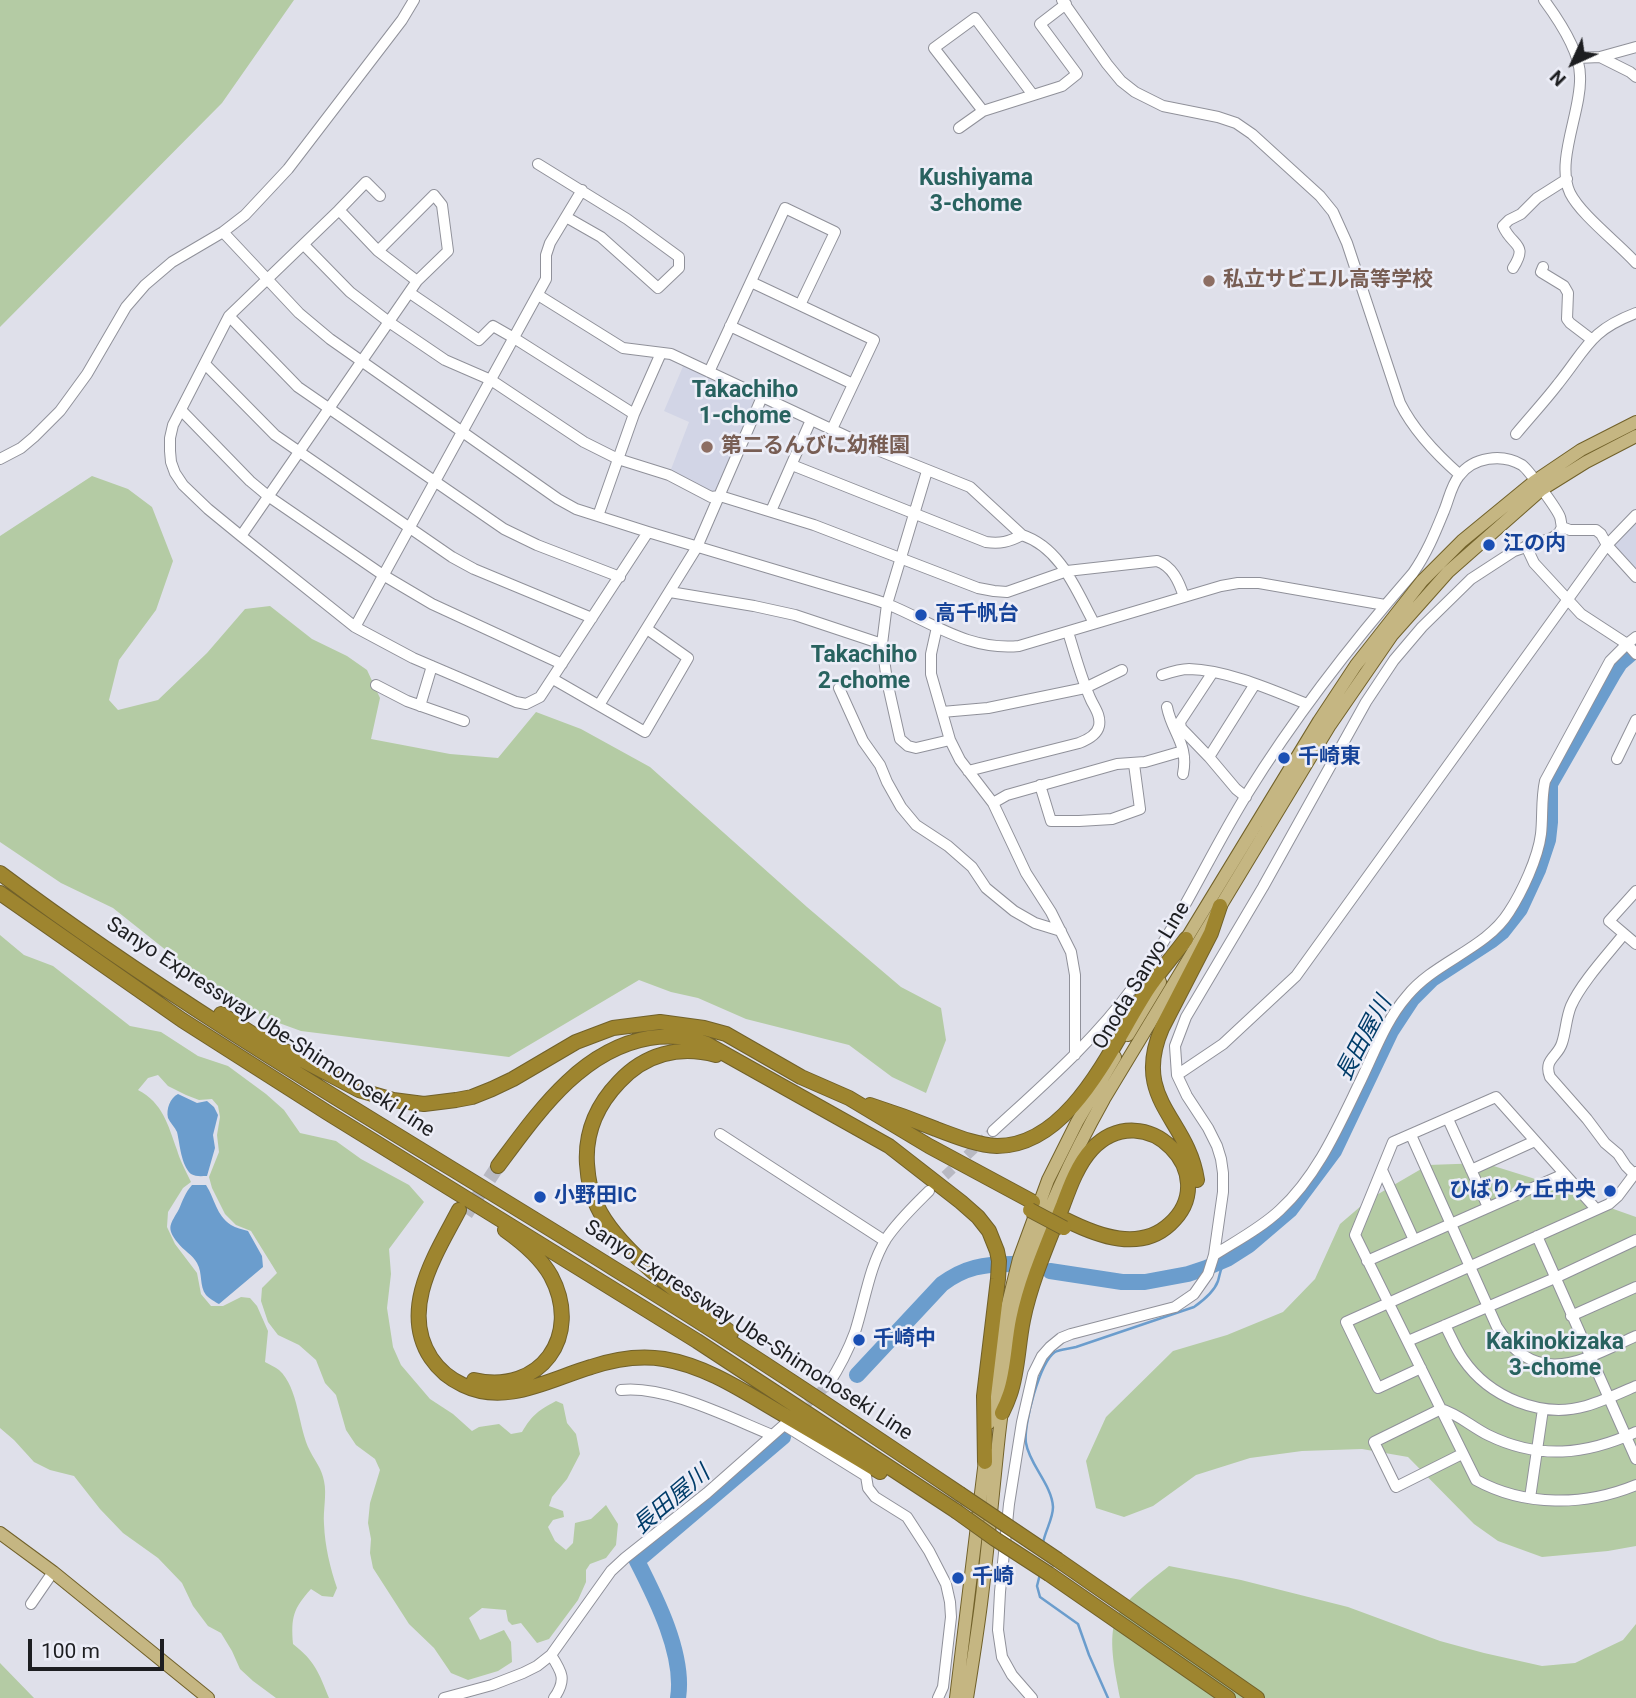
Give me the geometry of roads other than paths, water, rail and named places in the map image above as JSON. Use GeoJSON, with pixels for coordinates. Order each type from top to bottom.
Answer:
{"type":"FeatureCollection","features":[{"type":"Feature","properties":{"kind":"highway","name":"Sanyo Expressway Ube-Shimonoseki Line"},"geometry":{"type":"LineString","coordinates":[[0,873],[290,1071],[615,1268],[799,1386],[1058,1560],[1256,1698]]}},
{"type":"Feature","properties":{"kind":"highway","name":"Sanyo Expressway Ube-Shimonoseki Line"},"geometry":{"type":"LineString","coordinates":[[0,893],[182,1020],[697,1340],[955,1514]]}},
{"type":"Feature","properties":{"kind":"highway"},"geometry":{"type":"LineString","coordinates":[[831,1114],[905,1141],[1065,1224],[1095,1243],[1131,1249],[1154,1245],[1166,1239],[1175,1233],[1189,1215],[1196,1198],[1197,1180],[1189,1151],[1158,1096],[1152,1060],[1156,1041],[1211,933],[1220,906]]}},
{"type":"Feature","properties":{"kind":"highway"},"geometry":{"type":"LineString","coordinates":[[65,919],[251,1033],[359,1090],[393,1100],[424,1104],[472,1097],[513,1079],[576,1042],[601,1031],[660,1022],[726,1034],[801,1077],[849,1098],[973,1142],[998,1146],[1031,1138],[1059,1121],[1084,1092],[1145,992],[1186,939]]}},
{"type":"Feature","properties":{"kind":"highway"},"geometry":{"type":"LineString","coordinates":[[763,1056],[722,1037],[679,1028],[644,1030],[614,1039],[578,1061],[562,1077],[518,1125],[494,1164],[558,1091],[589,1063],[614,1048],[664,1036],[694,1038],[707,1044],[890,1146],[984,1223],[994,1242],[999,1261],[984,1396],[985,1462]]}},
{"type":"Feature","properties":{"kind":"highway"},"geometry":{"type":"LineString","coordinates":[[734,1059],[698,1050],[679,1051],[646,1061],[629,1072],[611,1091],[594,1119],[586,1152],[589,1183],[603,1217],[630,1250],[677,1291],[799,1386]]}},
{"type":"Feature","properties":{"kind":"highway"},"geometry":{"type":"LineString","coordinates":[[849,1098],[1031,1206]]}},
{"type":"Feature","properties":{"kind":"highway"},"geometry":{"type":"LineString","coordinates":[[1002,1413],[1011,1393],[1031,1289],[1068,1192],[1087,1154],[1102,1140],[1118,1132],[1136,1130],[1159,1137],[1174,1150],[1183,1163],[1188,1183],[1184,1204],[1175,1219],[1159,1232],[1134,1240],[1108,1237],[1065,1224]]}},
{"type":"Feature","properties":{"kind":"highway"},"geometry":{"type":"LineString","coordinates":[[428,1174],[530,1251],[554,1282],[562,1305],[558,1343],[547,1360],[516,1381],[484,1383],[472,1380],[450,1366],[434,1348],[426,1322],[429,1292],[463,1212],[429,1270],[418,1305],[419,1327],[428,1352],[444,1373],[454,1380],[480,1391],[506,1393],[628,1358],[653,1358],[701,1370],[743,1391],[955,1514],[1049,1574],[1228,1698]]}},
{"type":"Feature","properties":{"kind":"main road","name":"Onoda Sanyo Line"},"geometry":{"type":"LineString","coordinates":[[956,1698],[1002,1328],[1019,1259],[1048,1180],[1077,1122],[1319,721],[1388,622],[1422,581],[1462,541],[1581,450],[1636,422]]}},
{"type":"Feature","properties":{"kind":"main road","name":"Onoda Sanyo Line"},"geometry":{"type":"LineString","coordinates":[[967,1698],[981,1603],[1002,1413],[1021,1295],[1029,1264],[1080,1141],[1330,725],[1392,635],[1448,572],[1538,485],[1636,436]]}},
{"type":"Feature","properties":{"kind":"main road"},"geometry":{"type":"LineString","coordinates":[[0,1533],[53,1572],[208,1698]]}},
{"type":"Feature","properties":{"kind":"street"},"geometry":{"type":"LineString","coordinates":[[0,459],[34,438],[60,411],[87,374],[126,307],[145,285],[172,262],[223,232],[245,215],[288,169],[402,20],[414,0]]}},
{"type":"Feature","properties":{"kind":"street"},"geometry":{"type":"LineString","coordinates":[[959,128],[983,111],[1062,86],[1077,75],[1040,24],[1065,4],[1079,0]]}},
{"type":"Feature","properties":{"kind":"street"},"geometry":{"type":"LineString","coordinates":[[1544,0],[1557,18],[1577,58],[1581,74],[1566,163],[1571,194],[1581,208],[1636,263]]}},
{"type":"Feature","properties":{"kind":"street"},"geometry":{"type":"LineString","coordinates":[[1065,4],[1107,64],[1121,81],[1135,92],[1163,106],[1236,123],[1320,196],[1332,212],[1347,243],[1404,411],[1444,462],[1460,475]]}},
{"type":"Feature","properties":{"kind":"street"},"geometry":{"type":"LineString","coordinates":[[983,111],[934,48],[975,18],[1033,95]]}},
{"type":"Feature","properties":{"kind":"street"},"geometry":{"type":"LineString","coordinates":[[1577,58],[1600,57],[1636,47]]}},
{"type":"Feature","properties":{"kind":"street"},"geometry":{"type":"LineString","coordinates":[[1600,57],[1636,77]]}},
{"type":"Feature","properties":{"kind":"street"},"geometry":{"type":"LineString","coordinates":[[538,164],[626,219],[679,257],[679,268],[658,288],[601,237],[566,217]]}},
{"type":"Feature","properties":{"kind":"street"},"geometry":{"type":"LineString","coordinates":[[1513,268],[1521,252],[1503,226],[1521,214],[1537,198],[1567,179]]}},
{"type":"Feature","properties":{"kind":"street"},"geometry":{"type":"LineString","coordinates":[[380,196],[366,183],[229,317],[173,425],[170,438],[171,462],[183,485],[208,509],[355,627],[432,666],[526,704],[540,698],[648,533]]}},
{"type":"Feature","properties":{"kind":"street"},"geometry":{"type":"LineString","coordinates":[[355,627],[538,295],[546,279],[546,255],[550,243],[582,190]]}},
{"type":"Feature","properties":{"kind":"street"},"geometry":{"type":"LineString","coordinates":[[241,536],[417,281],[448,251],[442,205],[434,195],[379,251]]}},
{"type":"Feature","properties":{"kind":"street"},"geometry":{"type":"LineString","coordinates":[[709,372],[785,208],[835,232],[800,305]]}},
{"type":"Feature","properties":{"kind":"street"},"geometry":{"type":"LineString","coordinates":[[339,210],[379,251],[417,281]]}},
{"type":"Feature","properties":{"kind":"street"},"geometry":{"type":"LineString","coordinates":[[223,232],[299,313],[330,339],[462,433],[576,509],[887,604],[972,642],[1005,647],[1019,646],[1238,583],[1259,583],[1385,605]]}},
{"type":"Feature","properties":{"kind":"street"},"geometry":{"type":"LineString","coordinates":[[304,245],[350,292],[388,322],[445,360],[491,380],[584,442],[618,459],[669,475],[711,497],[720,496],[814,525],[978,588],[1007,592],[1067,571],[1157,561],[1166,564],[1184,597]]}},
{"type":"Feature","properties":{"kind":"street"},"geometry":{"type":"LineString","coordinates":[[1543,267],[1541,272],[1564,286],[1568,293],[1567,319],[1591,340]]}},
{"type":"Feature","properties":{"kind":"street"},"geometry":{"type":"LineString","coordinates":[[751,282],[874,340],[832,429]]}},
{"type":"Feature","properties":{"kind":"street"},"geometry":{"type":"LineString","coordinates":[[410,293],[479,340],[493,326],[634,414]]}},
{"type":"Feature","properties":{"kind":"street"},"geometry":{"type":"LineString","coordinates":[[538,295],[623,348],[671,354],[865,445],[970,487],[1022,535],[1045,547],[1067,571],[1094,623]]}},
{"type":"Feature","properties":{"kind":"street"},"geometry":{"type":"LineString","coordinates":[[1516,434],[1560,382],[1581,350],[1602,329],[1636,313]]}},
{"type":"Feature","properties":{"kind":"street"},"geometry":{"type":"LineString","coordinates":[[229,317],[298,387],[504,529],[537,545],[620,577]]}},
{"type":"Feature","properties":{"kind":"street"},"geometry":{"type":"LineString","coordinates":[[730,326],[853,384]]}},
{"type":"Feature","properties":{"kind":"street"},"geometry":{"type":"LineString","coordinates":[[598,516],[634,414],[662,352]]}},
{"type":"Feature","properties":{"kind":"street"},"geometry":{"type":"LineString","coordinates":[[205,364],[275,435],[452,557],[474,569],[592,618]]}},
{"type":"Feature","properties":{"kind":"street"},"geometry":{"type":"LineString","coordinates":[[599,705],[698,547],[762,397]]}},
{"type":"Feature","properties":{"kind":"street"},"geometry":{"type":"LineString","coordinates":[[181,411],[268,496],[383,575],[432,604],[562,664]]}},
{"type":"Feature","properties":{"kind":"street"},"geometry":{"type":"LineString","coordinates":[[771,511],[811,419]]}},
{"type":"Feature","properties":{"kind":"street"},"geometry":{"type":"LineString","coordinates":[[993,1131],[1075,1055],[1135,985],[1170,930],[1245,797],[1287,731],[1422,559],[1432,542],[1453,486],[1460,475],[1478,461],[1498,458],[1514,461],[1525,467],[1559,515],[1562,527],[1559,533],[1514,551],[1486,568],[1452,596],[1408,642],[1380,680],[1346,736],[1263,887],[1186,1017],[1175,1046],[1177,1075],[1208,1128],[1221,1159],[1223,1173],[1214,1255],[1208,1274],[1194,1294],[1175,1307],[1071,1334],[1055,1342],[1036,1365],[1022,1422],[1012,1490],[998,1630],[999,1645],[1006,1666],[1032,1698]]}},
{"type":"Feature","properties":{"kind":"street"},"geometry":{"type":"LineString","coordinates":[[792,465],[986,542],[1011,542],[1022,535]]}},
{"type":"Feature","properties":{"kind":"street"},"geometry":{"type":"LineString","coordinates":[[928,471],[887,604],[882,644],[900,739],[908,746],[916,748],[950,740]]}},
{"type":"Feature","properties":{"kind":"street"},"geometry":{"type":"LineString","coordinates":[[1177,1075],[1223,1044],[1296,976],[1607,545],[1636,515]]}},
{"type":"Feature","properties":{"kind":"street"},"geometry":{"type":"LineString","coordinates":[[1562,527],[1570,530],[1596,530],[1636,577]]}},
{"type":"Feature","properties":{"kind":"street"},"geometry":{"type":"LineString","coordinates":[[1214,1255],[1270,1218],[1301,1187],[1329,1145],[1387,1026],[1412,988],[1494,930],[1510,911],[1539,850],[1545,781],[1610,661],[1632,645],[1581,614],[1534,564],[1526,546]]}},
{"type":"Feature","properties":{"kind":"street"},"geometry":{"type":"LineString","coordinates":[[670,592],[795,615],[882,644]]}},
{"type":"Feature","properties":{"kind":"street"},"geometry":{"type":"LineString","coordinates":[[937,627],[931,654],[931,674],[950,740],[960,760],[993,803],[1026,873],[1061,930],[1071,952],[1075,975],[1075,1055]]}},
{"type":"Feature","properties":{"kind":"street"},"geometry":{"type":"LineString","coordinates":[[552,679],[645,732],[688,658],[647,629]]}},
{"type":"Feature","properties":{"kind":"street"},"geometry":{"type":"LineString","coordinates":[[968,771],[1087,740],[1096,732],[1098,715],[1085,688],[1068,632]]}},
{"type":"Feature","properties":{"kind":"street"},"geometry":{"type":"LineString","coordinates":[[420,706],[432,666]]}},
{"type":"Feature","properties":{"kind":"street"},"geometry":{"type":"LineString","coordinates":[[1162,675],[1187,668],[1213,672],[1255,684],[1307,704]]}},
{"type":"Feature","properties":{"kind":"street"},"geometry":{"type":"LineString","coordinates":[[942,712],[988,708],[1085,688],[1122,670]]}},
{"type":"Feature","properties":{"kind":"street"},"geometry":{"type":"LineString","coordinates":[[1213,672],[1180,722],[1181,728],[1245,797]]}},
{"type":"Feature","properties":{"kind":"street"},"geometry":{"type":"LineString","coordinates":[[1209,757],[1255,684]]}},
{"type":"Feature","properties":{"kind":"street"},"geometry":{"type":"LineString","coordinates":[[376,685],[407,701],[464,721]]}},
{"type":"Feature","properties":{"kind":"street"},"geometry":{"type":"LineString","coordinates":[[839,688],[863,741],[880,765],[901,807],[916,825],[948,846],[972,867],[986,888],[1013,911],[1035,923],[1061,930]]}},
{"type":"Feature","properties":{"kind":"street"},"geometry":{"type":"LineString","coordinates":[[1167,707],[1169,720],[1180,739],[1186,761],[1183,774]]}},
{"type":"Feature","properties":{"kind":"street"},"geometry":{"type":"LineString","coordinates":[[1617,759],[1636,720]]}},
{"type":"Feature","properties":{"kind":"street"},"geometry":{"type":"LineString","coordinates":[[993,803],[1007,795],[1040,785],[1117,764],[1145,762],[1183,751]]}},
{"type":"Feature","properties":{"kind":"street"},"geometry":{"type":"LineString","coordinates":[[1040,785],[1051,821],[1112,819],[1140,809],[1134,764]]}},
{"type":"Feature","properties":{"kind":"street"},"geometry":{"type":"LineString","coordinates":[[1201,874],[1219,884]]}},
{"type":"Feature","properties":{"kind":"street"},"geometry":{"type":"LineString","coordinates":[[1636,891],[1609,921],[1636,944]]}},
{"type":"Feature","properties":{"kind":"street"},"geometry":{"type":"LineString","coordinates":[[1421,1368],[1378,1388],[1346,1322],[1609,1203],[1618,1196],[1635,1173],[1610,1149],[1550,1077],[1548,1071],[1551,1058],[1562,1045],[1567,1016],[1577,994],[1624,934]]}},
{"type":"Feature","properties":{"kind":"street"},"geometry":{"type":"LineString","coordinates":[[1596,1209],[1496,1097],[1393,1142],[1356,1236],[1476,1480],[1489,1488],[1508,1494],[1573,1501],[1619,1492],[1636,1485]]}},
{"type":"Feature","properties":{"kind":"street"},"geometry":{"type":"LineString","coordinates":[[1448,1119],[1488,1208]]}},
{"type":"Feature","properties":{"kind":"street"},"geometry":{"type":"LineString","coordinates":[[720,1134],[885,1241]]}},
{"type":"Feature","properties":{"kind":"street"},"geometry":{"type":"LineString","coordinates":[[1411,1135],[1497,1327],[1511,1346],[1528,1358],[1556,1365],[1590,1357],[1636,1336]]}},
{"type":"Feature","properties":{"kind":"street"},"geometry":{"type":"LineString","coordinates":[[1471,1170],[1535,1141]]}},
{"type":"Feature","properties":{"kind":"street"},"geometry":{"type":"LineString","coordinates":[[1382,1170],[1414,1240]]}},
{"type":"Feature","properties":{"kind":"street"},"geometry":{"type":"LineString","coordinates":[[1367,1261],[1564,1174]]}},
{"type":"Feature","properties":{"kind":"street"},"geometry":{"type":"LineString","coordinates":[[828,1385],[848,1350],[872,1269],[885,1241],[897,1224],[929,1191]]}},
{"type":"Feature","properties":{"kind":"street"},"geometry":{"type":"LineString","coordinates":[[1536,1236],[1609,1398],[1631,1435],[1636,1458]]}},
{"type":"Feature","properties":{"kind":"street"},"geometry":{"type":"LineString","coordinates":[[1408,1341],[1636,1240]]}},
{"type":"Feature","properties":{"kind":"street"},"geometry":{"type":"LineString","coordinates":[[1571,1316],[1636,1287]]}},
{"type":"Feature","properties":{"kind":"street"},"geometry":{"type":"LineString","coordinates":[[1445,1325],[1462,1358],[1486,1385],[1512,1400],[1543,1409],[1573,1409],[1636,1386]]}},
{"type":"Feature","properties":{"kind":"street"},"geometry":{"type":"LineString","coordinates":[[621,1390],[635,1389],[663,1394],[772,1435]]}},
{"type":"Feature","properties":{"kind":"street"},"geometry":{"type":"LineString","coordinates":[[1462,1454],[1396,1487],[1374,1442],[1441,1409],[1451,1412],[1490,1436],[1513,1446],[1537,1451],[1576,1451],[1601,1446],[1631,1435]]}},
{"type":"Feature","properties":{"kind":"street"},"geometry":{"type":"LineString","coordinates":[[1530,1498],[1543,1409]]}},
{"type":"Feature","properties":{"kind":"street"},"geometry":{"type":"LineString","coordinates":[[444,1698],[523,1673],[551,1655],[611,1571],[707,1493],[784,1424],[866,1476],[868,1488],[875,1497],[907,1517],[929,1551],[946,1584],[951,1617],[943,1687],[938,1698]]}},
{"type":"Feature","properties":{"kind":"street"},"geometry":{"type":"LineString","coordinates":[[31,1604],[53,1572]]}},
{"type":"Feature","properties":{"kind":"street"},"geometry":{"type":"LineString","coordinates":[[551,1655],[562,1675],[554,1698]]}},
{"type":"Feature","properties":{"kind":"water"},"geometry":{"type":"Polygon","coordinates":[[[178,1094],[197,1103],[207,1101],[218,1115],[213,1135],[215,1148],[207,1176],[195,1176],[188,1170],[177,1132],[168,1118],[169,1104],[178,1094]]]}},
{"type":"Feature","properties":{"kind":"water"},"geometry":{"type":"Polygon","coordinates":[[[192,1185],[206,1185],[222,1216],[231,1225],[248,1231],[262,1256],[263,1267],[219,1304],[206,1295],[197,1263],[174,1238],[170,1229],[192,1185]]]}},
{"type":"Feature","properties":{"kind":"waterway","name":"長田屋川"},"geometry":{"type":"LineString","coordinates":[[1050,1271],[1122,1282],[1145,1282],[1188,1274],[1227,1259],[1249,1245],[1290,1210],[1334,1151],[1391,1031],[1412,999],[1432,979],[1502,932],[1520,909],[1548,840],[1550,784],[1620,663],[1636,649]]}},
{"type":"Feature","properties":{"kind":"waterway"},"geometry":{"type":"LineString","coordinates":[[1043,1543],[1052,1516],[1052,1499],[1031,1459],[1026,1434],[1038,1380],[1049,1358],[1057,1351],[1194,1307],[1214,1289],[1227,1259]]}},
{"type":"Feature","properties":{"kind":"waterway","name":"長田屋川"},"geometry":{"type":"LineString","coordinates":[[857,1375],[942,1284],[975,1268],[1012,1264]]}},
{"type":"Feature","properties":{"kind":"waterway","name":"長田屋川"},"geometry":{"type":"LineString","coordinates":[[678,1698],[679,1681],[673,1646],[660,1609],[637,1561],[783,1437]]}},
{"type":"Feature","properties":{"kind":"waterway"},"geometry":{"type":"LineString","coordinates":[[1040,1574],[1037,1586],[1040,1597],[1078,1624],[1108,1698]]}},
{"type":"Feature","properties":{"kind":"tunnel"},"geometry":{"type":"LineString","coordinates":[[934,1186],[993,1131]]}},
{"type":"Feature","properties":{"kind":"tunnel"},"geometry":{"type":"LineString","coordinates":[[466,1214],[498,1166]]}},
{"type":"Feature","properties":{"kind":"tunnel"},"geometry":{"type":"LineString","coordinates":[[796,1413],[828,1385]]}},
{"type":"Feature","properties":{"kind":"place","name":"私立サビエル高等学校"},"geometry":{"type":"Point","coordinates":[1209,281]}},
{"type":"Feature","properties":{"kind":"place","name":"第二るんびに幼稚園"},"geometry":{"type":"Point","coordinates":[707,447]}},
{"type":"Feature","properties":{"kind":"place","name":"江の内"},"geometry":{"type":"Point","coordinates":[1489,545]}},
{"type":"Feature","properties":{"kind":"place","name":"高千帆台"},"geometry":{"type":"Point","coordinates":[921,615]}},
{"type":"Feature","properties":{"kind":"place","name":"千崎東"},"geometry":{"type":"Point","coordinates":[1284,758]}},
{"type":"Feature","properties":{"kind":"place","name":"ひばりヶ丘中央"},"geometry":{"type":"Point","coordinates":[1610,1191]}},
{"type":"Feature","properties":{"kind":"place","name":"小野田IC"},"geometry":{"type":"Point","coordinates":[540,1197]}},
{"type":"Feature","properties":{"kind":"place","name":"千崎中"},"geometry":{"type":"Point","coordinates":[859,1340]}},
{"type":"Feature","properties":{"kind":"place","name":"千崎"},"geometry":{"type":"Point","coordinates":[958,1578]}},
{"type":"Feature","properties":{"kind":"district","name":"Kushiyama 3-chome"},"geometry":{"type":"Point","coordinates":[976,192]}},
{"type":"Feature","properties":{"kind":"district","name":"Takachiho 1-chome"},"geometry":{"type":"Point","coordinates":[745,404]}},
{"type":"Feature","properties":{"kind":"district","name":"Takachiho 2-chome"},"geometry":{"type":"Point","coordinates":[864,669]}},
{"type":"Feature","properties":{"kind":"district","name":"Kakinokizaka 3-chome"},"geometry":{"type":"Point","coordinates":[1555,1356]}}]}
